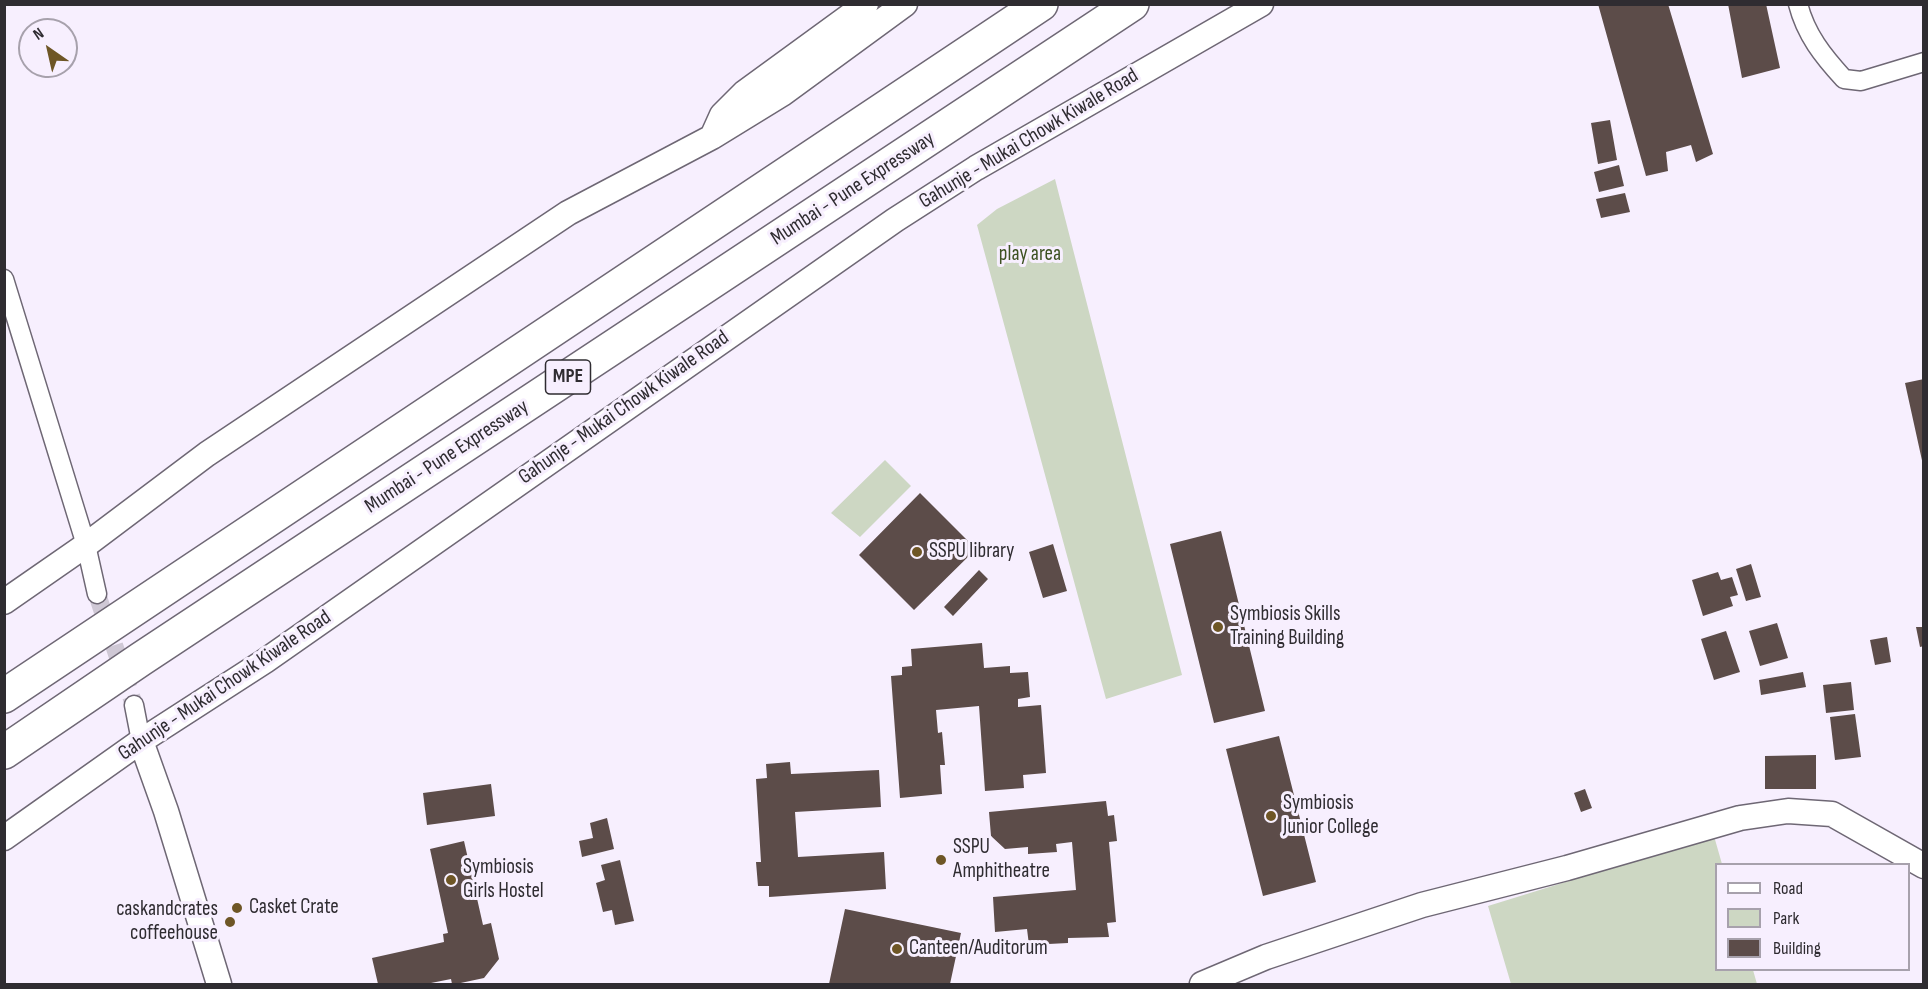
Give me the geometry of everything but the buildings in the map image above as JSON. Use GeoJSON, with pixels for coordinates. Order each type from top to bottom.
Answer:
{"type":"FeatureCollection","features":[{"type":"Feature","properties":{"kind":"highway","name":"MPE"},"geometry":{"type":"LineString","coordinates":[[4,696],[1041,4]]}},
{"type":"Feature","properties":{"kind":"highway","name":"Mumbai - Pune Expressway"},"geometry":{"type":"LineString","coordinates":[[4,752],[151,652],[1132,4]]}},
{"type":"Feature","properties":{"kind":"street"},"geometry":{"type":"LineString","coordinates":[[712,137],[722,115],[744,93],[866,4]]}},
{"type":"Feature","properties":{"kind":"street"},"geometry":{"type":"LineString","coordinates":[[4,602],[86,545],[207,454],[568,213],[712,137],[782,94],[905,4]]}},
{"type":"Feature","properties":{"kind":"street","name":"Gahunje - Mukai Chowk Kiwale Road"},"geometry":{"type":"LineString","coordinates":[[4,838],[141,741],[265,662],[895,220],[986,162],[1261,4]]}},
{"type":"Feature","properties":{"kind":"street"},"geometry":{"type":"LineString","coordinates":[[1798,4],[1803,24],[1820,51],[1844,79],[1861,81],[1923,62]]}},
{"type":"Feature","properties":{"kind":"street"},"geometry":{"type":"LineString","coordinates":[[4,279],[86,545],[97,594]]}},
{"type":"Feature","properties":{"kind":"street"},"geometry":{"type":"LineString","coordinates":[[134,705],[141,741],[166,811],[219,984]]}},
{"type":"Feature","properties":{"kind":"street"},"geometry":{"type":"LineString","coordinates":[[1202,984],[1266,957],[1422,905],[1567,868],[1740,818],[1788,811],[1832,814],[1923,866]]}},
{"type":"Feature","properties":{"kind":"green space","name":"play area"},"geometry":{"type":"Polygon","coordinates":[[[1055,179],[1182,675],[1106,699],[977,225],[997,209],[1055,179]]]}},
{"type":"Feature","properties":{"kind":"green space"},"geometry":{"type":"Polygon","coordinates":[[[885,460],[911,486],[860,537],[831,513],[885,460]]]}},
{"type":"Feature","properties":{"kind":"green space"},"geometry":{"type":"Polygon","coordinates":[[[1714,836],[1722,863],[1715,863],[1715,971],[1753,971],[1757,984],[1511,984],[1488,906],[1714,836]]]}},
{"type":"Feature","properties":{"kind":"tunnel"},"geometry":{"type":"LineString","coordinates":[[97,594],[134,705]]}},
{"type":"Feature","properties":{"kind":"place","name":"SSPU library"},"geometry":{"type":"Point","coordinates":[917,552]}},
{"type":"Feature","properties":{"kind":"place","name":"Symbiosis Skills Training Building"},"geometry":{"type":"Point","coordinates":[1218,627]}},
{"type":"Feature","properties":{"kind":"place","name":"Symbiosis Junior College"},"geometry":{"type":"Point","coordinates":[1271,816]}},
{"type":"Feature","properties":{"kind":"place","name":"SSPU Amphitheatre"},"geometry":{"type":"Point","coordinates":[941,860]}},
{"type":"Feature","properties":{"kind":"place","name":"Symbiosis Girls Hostel"},"geometry":{"type":"Point","coordinates":[451,880]}},
{"type":"Feature","properties":{"kind":"place","name":"Casket Crate"},"geometry":{"type":"Point","coordinates":[237,908]}},
{"type":"Feature","properties":{"kind":"place","name":"caskandcrates coffeehouse"},"geometry":{"type":"Point","coordinates":[230,922]}},
{"type":"Feature","properties":{"kind":"place","name":"Canteen/Auditorum"},"geometry":{"type":"Point","coordinates":[897,949]}}]}
